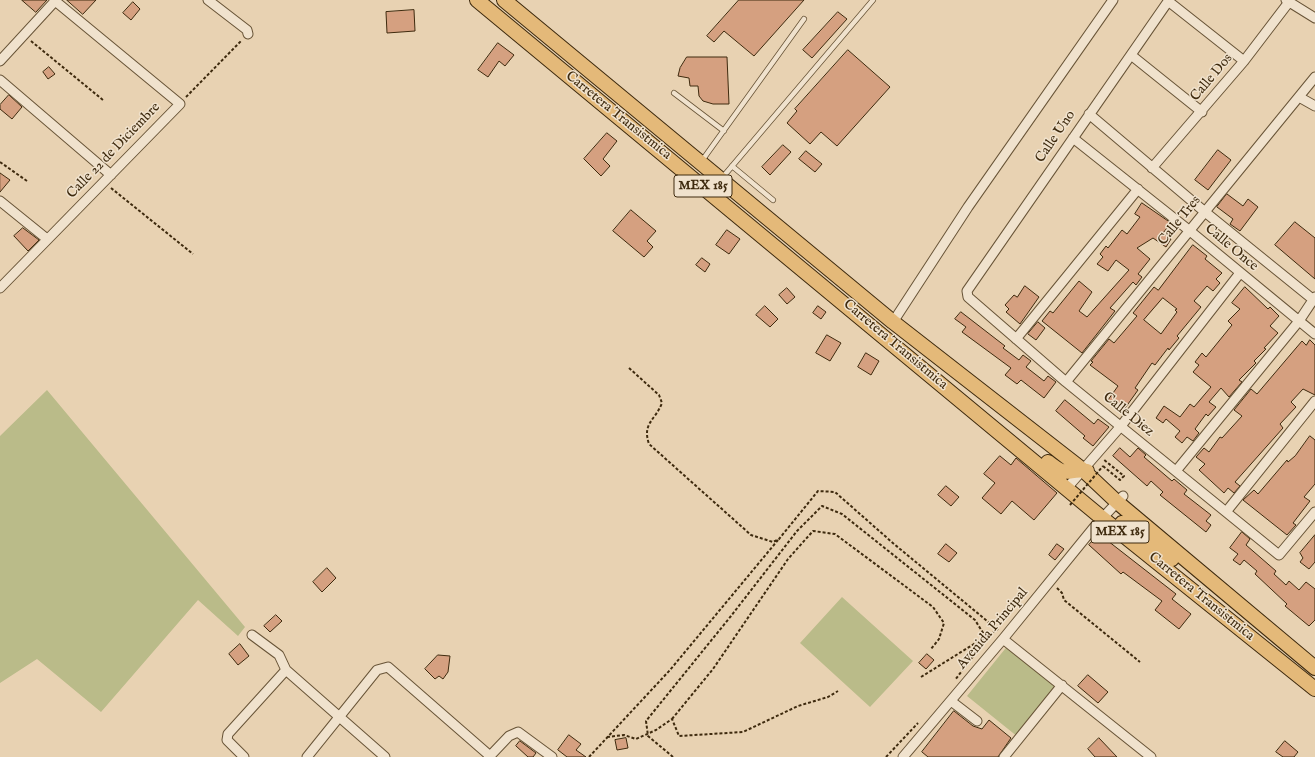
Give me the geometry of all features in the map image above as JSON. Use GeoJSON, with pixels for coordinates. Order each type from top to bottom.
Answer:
{"type":"FeatureCollection","features":[{"type":"Feature","properties":{"kind":"main road","name":"Carretera Transistmica"},"geometry":{"type":"LineString","coordinates":[[477,0],[991,424],[1102,518],[1315,689]]}},
{"type":"Feature","properties":{"kind":"main road","name":"Carretera Transistmica"},"geometry":{"type":"LineString","coordinates":[[504,0],[894,322],[1083,470]]}},
{"type":"Feature","properties":{"kind":"main road"},"geometry":{"type":"LineString","coordinates":[[991,424],[1003,429],[1060,471],[1068,473],[1083,470],[1095,472],[1120,499],[1183,546],[1193,565]]}},
{"type":"Feature","properties":{"kind":"main road"},"geometry":{"type":"LineString","coordinates":[[1102,518],[1115,517],[1171,558],[1193,565]]}},
{"type":"Feature","properties":{"kind":"main road","name":"Carretera Transistmica"},"geometry":{"type":"LineString","coordinates":[[1193,565],[1315,668]]}},
{"type":"Feature","properties":{"kind":"street"},"geometry":{"type":"LineString","coordinates":[[0,61],[55,0],[180,104]]}},
{"type":"Feature","properties":{"kind":"street"},"geometry":{"type":"LineString","coordinates":[[208,0],[247,30],[248,34]]}},
{"type":"Feature","properties":{"kind":"street"},"geometry":{"type":"LineString","coordinates":[[894,322],[968,207],[1113,0]]}},
{"type":"Feature","properties":{"kind":"street"},"geometry":{"type":"LineString","coordinates":[[1169,0],[1244,61]]}},
{"type":"Feature","properties":{"kind":"street","name":"Calle Uno"},"geometry":{"type":"LineString","coordinates":[[967,291],[1169,0]]}},
{"type":"Feature","properties":{"kind":"street"},"geometry":{"type":"LineString","coordinates":[[1288,1],[1315,18]]}},
{"type":"Feature","properties":{"kind":"street","name":"Calle Dos"},"geometry":{"type":"LineString","coordinates":[[1152,168],[1202,112],[1244,61],[1288,1]]}},
{"type":"Feature","properties":{"kind":"street"},"geometry":{"type":"LineString","coordinates":[[1131,55],[1202,112]]}},
{"type":"Feature","properties":{"kind":"street","name":"Calle Tres"},"geometry":{"type":"LineString","coordinates":[[1066,382],[1315,77]]}},
{"type":"Feature","properties":{"kind":"street"},"geometry":{"type":"LineString","coordinates":[[0,80],[111,175]]}},
{"type":"Feature","properties":{"kind":"street"},"geometry":{"type":"LineString","coordinates":[[1299,97],[1315,106]]}},
{"type":"Feature","properties":{"kind":"street","name":"Calle 22 de Diciembre"},"geometry":{"type":"LineString","coordinates":[[0,288],[180,104]]}},
{"type":"Feature","properties":{"kind":"street","name":"Calle Once"},"geometry":{"type":"LineString","coordinates":[[1089,114],[1205,212],[1315,299]]}},
{"type":"Feature","properties":{"kind":"street","name":"Calle Once"},"geometry":{"type":"LineString","coordinates":[[1073,138],[1190,231],[1315,334]]}},
{"type":"Feature","properties":{"kind":"street"},"geometry":{"type":"LineString","coordinates":[[1016,339],[1138,189]]}},
{"type":"Feature","properties":{"kind":"street"},"geometry":{"type":"LineString","coordinates":[[0,201],[47,239]]}},
{"type":"Feature","properties":{"kind":"street"},"geometry":{"type":"LineString","coordinates":[[1067,488],[1121,426],[1240,273]]}},
{"type":"Feature","properties":{"kind":"street","name":"Calle Diez"},"geometry":{"type":"LineString","coordinates":[[967,291],[968,297],[1066,382],[1279,555],[1315,512]]}},
{"type":"Feature","properties":{"kind":"street"},"geometry":{"type":"LineString","coordinates":[[1176,471],[1299,321],[1315,299]]}},
{"type":"Feature","properties":{"kind":"street"},"geometry":{"type":"LineString","coordinates":[[1226,512],[1315,401]]}},
{"type":"Feature","properties":{"kind":"street","name":"Avenida Principal"},"geometry":{"type":"LineString","coordinates":[[904,757],[1050,583],[1102,518],[1120,499]]}},
{"type":"Feature","properties":{"kind":"street"},"geometry":{"type":"LineString","coordinates":[[252,635],[279,654],[286,670],[385,757]]}},
{"type":"Feature","properties":{"kind":"street"},"geometry":{"type":"LineString","coordinates":[[1003,639],[1151,757]]}},
{"type":"Feature","properties":{"kind":"street"},"geometry":{"type":"LineString","coordinates":[[307,757],[377,670],[388,667],[489,756],[509,736],[518,732],[552,757]]}},
{"type":"Feature","properties":{"kind":"street"},"geometry":{"type":"LineString","coordinates":[[244,757],[227,740],[228,734],[286,670]]}},
{"type":"Feature","properties":{"kind":"street"},"geometry":{"type":"LineString","coordinates":[[1004,757],[1062,685]]}},
{"type":"Feature","properties":{"kind":"street"},"geometry":{"type":"LineString","coordinates":[[951,701],[977,722]]}},
{"type":"Feature","properties":{"kind":"lane"},"geometry":{"type":"LineString","coordinates":[[720,179],[873,0]]}},
{"type":"Feature","properties":{"kind":"lane"},"geometry":{"type":"LineString","coordinates":[[701,162],[804,18]]}},
{"type":"Feature","properties":{"kind":"lane"},"geometry":{"type":"LineString","coordinates":[[674,93],[724,131]]}},
{"type":"Feature","properties":{"kind":"lane"},"geometry":{"type":"LineString","coordinates":[[732,166],[773,200]]}},
{"type":"Feature","properties":{"kind":"path","name":"Calle 22 de Diciembre"},"geometry":{"type":"LineString","coordinates":[[180,104],[248,34]]}},
{"type":"Feature","properties":{"kind":"path"},"geometry":{"type":"LineString","coordinates":[[24,35],[103,100]]}},
{"type":"Feature","properties":{"kind":"path"},"geometry":{"type":"LineString","coordinates":[[0,162],[27,181]]}},
{"type":"Feature","properties":{"kind":"path"},"geometry":{"type":"LineString","coordinates":[[103,182],[193,254]]}},
{"type":"Feature","properties":{"kind":"path"},"geometry":{"type":"LineString","coordinates":[[629,368],[659,395],[662,403],[659,411],[647,427],[645,434],[649,444],[751,535],[773,542],[779,540]]}},
{"type":"Feature","properties":{"kind":"path"},"geometry":{"type":"LineString","coordinates":[[1070,505],[1103,466],[1120,480],[1124,476],[1097,454]]}},
{"type":"Feature","properties":{"kind":"path"},"geometry":{"type":"LineString","coordinates":[[589,757],[605,737],[670,670],[818,491],[835,492],[894,544],[998,629],[1003,639]]}},
{"type":"Feature","properties":{"kind":"path"},"geometry":{"type":"LineString","coordinates":[[673,757],[648,736],[646,721],[731,616],[797,531],[822,506],[842,514],[873,536],[975,620],[985,636]]}},
{"type":"Feature","properties":{"kind":"path"},"geometry":{"type":"LineString","coordinates":[[605,737],[624,735],[636,739],[672,719],[713,669],[788,560],[813,532],[834,534],[933,607],[944,623],[939,640],[931,649]]}},
{"type":"Feature","properties":{"kind":"path"},"geometry":{"type":"LineString","coordinates":[[1050,583],[1062,593],[1064,600],[1140,662]]}},
{"type":"Feature","properties":{"kind":"path"},"geometry":{"type":"LineString","coordinates":[[921,677],[998,629]]}},
{"type":"Feature","properties":{"kind":"path"},"geometry":{"type":"LineString","coordinates":[[952,683],[974,655],[985,636]]}},
{"type":"Feature","properties":{"kind":"path"},"geometry":{"type":"LineString","coordinates":[[672,719],[678,736],[743,732],[798,706],[828,697],[838,691]]}},
{"type":"Feature","properties":{"kind":"path"},"geometry":{"type":"LineString","coordinates":[[886,757],[918,723]]}},
{"type":"Feature","properties":{"kind":"green space"},"geometry":{"type":"Polygon","coordinates":[[[47,390],[245,627],[238,636],[198,600],[101,712],[37,659],[0,683],[0,436],[47,390]]]}},
{"type":"Feature","properties":{"kind":"green space"},"geometry":{"type":"Polygon","coordinates":[[[842,597],[913,661],[870,707],[800,643],[842,597]]]}},
{"type":"Feature","properties":{"kind":"green space"},"geometry":{"type":"Polygon","coordinates":[[[1009,644],[1060,685],[1018,737],[967,696],[1009,644]]]}},
{"type":"Feature","properties":{"kind":"building"},"geometry":{"type":"Polygon","coordinates":[[[22,0],[47,0],[36,12],[22,0]]]}},
{"type":"Feature","properties":{"kind":"building"},"geometry":{"type":"Polygon","coordinates":[[[67,0],[96,0],[83,14],[67,0]]]}},
{"type":"Feature","properties":{"kind":"building"},"geometry":{"type":"Polygon","coordinates":[[[739,0],[804,0],[754,56],[724,31],[714,42],[707,36],[739,0]]]}},
{"type":"Feature","properties":{"kind":"building"},"geometry":{"type":"Polygon","coordinates":[[[133,2],[140,9],[131,20],[123,13],[133,2]]]}},
{"type":"Feature","properties":{"kind":"building"},"geometry":{"type":"Polygon","coordinates":[[[414,10],[415,31],[387,33],[386,12],[414,10]]]}},
{"type":"Feature","properties":{"kind":"building"},"geometry":{"type":"Polygon","coordinates":[[[838,12],[847,19],[812,58],[803,50],[838,12]]]}},
{"type":"Feature","properties":{"kind":"building"},"geometry":{"type":"Polygon","coordinates":[[[498,43],[514,55],[505,66],[499,61],[488,77],[478,70],[498,43]]]}},
{"type":"Feature","properties":{"kind":"building"},"geometry":{"type":"Polygon","coordinates":[[[848,50],[890,87],[837,146],[821,132],[810,144],[787,123],[797,111],[795,109],[848,50]]]}},
{"type":"Feature","properties":{"kind":"building"},"geometry":{"type":"Polygon","coordinates":[[[687,57],[727,57],[729,104],[713,104],[703,101],[699,96],[698,86],[690,86],[689,78],[678,76],[680,68],[687,57]]]}},
{"type":"Feature","properties":{"kind":"building"},"geometry":{"type":"Polygon","coordinates":[[[49,67],[55,74],[48,79],[43,72],[49,67]]]}},
{"type":"Feature","properties":{"kind":"building"},"geometry":{"type":"Polygon","coordinates":[[[9,95],[22,107],[12,119],[0,109],[0,105],[9,95]]]}},
{"type":"Feature","properties":{"kind":"building"},"geometry":{"type":"Polygon","coordinates":[[[607,133],[617,141],[603,159],[610,166],[601,176],[584,159],[607,133]]]}},
{"type":"Feature","properties":{"kind":"building"},"geometry":{"type":"Polygon","coordinates":[[[783,145],[791,152],[770,175],[762,167],[783,145]]]}},
{"type":"Feature","properties":{"kind":"building"},"geometry":{"type":"Polygon","coordinates":[[[1218,150],[1231,160],[1208,190],[1195,180],[1218,150]]]}},
{"type":"Feature","properties":{"kind":"building"},"geometry":{"type":"Polygon","coordinates":[[[806,151],[822,164],[815,172],[799,159],[806,151]]]}},
{"type":"Feature","properties":{"kind":"building"},"geometry":{"type":"Polygon","coordinates":[[[0,173],[10,180],[0,192],[0,173]]]}},
{"type":"Feature","properties":{"kind":"building"},"geometry":{"type":"Polygon","coordinates":[[[1227,194],[1243,206],[1248,199],[1258,207],[1240,231],[1230,224],[1233,219],[1217,207],[1227,194]]]}},
{"type":"Feature","properties":{"kind":"building"},"geometry":{"type":"Polygon","coordinates":[[[1142,203],[1171,223],[1163,233],[1171,239],[1166,247],[1153,238],[1137,248],[1150,259],[1138,274],[1142,277],[1136,285],[1133,282],[1110,308],[1115,311],[1082,353],[1042,321],[1050,311],[1053,313],[1079,281],[1092,292],[1079,311],[1087,317],[1129,270],[1116,260],[1108,271],[1097,264],[1103,257],[1100,254],[1106,246],[1108,248],[1122,230],[1127,234],[1140,217],[1135,214],[1142,203]]]}},
{"type":"Feature","properties":{"kind":"building"},"geometry":{"type":"Polygon","coordinates":[[[631,210],[656,231],[647,241],[653,247],[644,257],[613,231],[631,210]]]}},
{"type":"Feature","properties":{"kind":"building"},"geometry":{"type":"Polygon","coordinates":[[[1295,222],[1315,238],[1315,279],[1275,245],[1295,222]]]}},
{"type":"Feature","properties":{"kind":"building"},"geometry":{"type":"Polygon","coordinates":[[[23,228],[39,240],[28,251],[14,236],[23,228]]]}},
{"type":"Feature","properties":{"kind":"building"},"geometry":{"type":"Polygon","coordinates":[[[727,230],[740,239],[729,254],[716,245],[727,230]]]}},
{"type":"Feature","properties":{"kind":"building"},"geometry":{"type":"Polygon","coordinates":[[[1193,245],[1207,256],[1205,259],[1222,273],[1216,279],[1220,283],[1213,291],[1207,286],[1194,301],[1201,307],[1177,336],[1179,338],[1169,350],[1168,348],[1155,365],[1152,363],[1135,388],[1138,390],[1123,411],[1108,400],[1118,386],[1090,365],[1093,362],[1091,361],[1109,339],[1114,343],[1137,316],[1133,313],[1154,287],[1158,290],[1193,245]],[[1163,298],[1144,320],[1161,334],[1177,312],[1175,310],[1177,309],[1163,298]]]}},
{"type":"Feature","properties":{"kind":"building"},"geometry":{"type":"Polygon","coordinates":[[[702,258],[710,264],[705,272],[696,265],[702,258]]]}},
{"type":"Feature","properties":{"kind":"building"},"geometry":{"type":"Polygon","coordinates":[[[1025,286],[1039,297],[1020,324],[1006,312],[1009,309],[1005,305],[1014,295],[1017,297],[1025,286]]]}},
{"type":"Feature","properties":{"kind":"building"},"geometry":{"type":"Polygon","coordinates":[[[1245,287],[1268,309],[1270,307],[1279,316],[1270,326],[1278,333],[1264,348],[1266,349],[1254,361],[1256,363],[1239,380],[1242,382],[1229,397],[1221,388],[1209,402],[1216,407],[1208,416],[1206,414],[1195,429],[1199,433],[1193,441],[1187,437],[1182,443],[1175,437],[1180,431],[1166,419],[1163,423],[1156,418],[1164,406],[1180,417],[1190,404],[1194,407],[1211,387],[1193,372],[1199,365],[1195,362],[1202,353],[1206,357],[1232,325],[1228,321],[1240,309],[1232,303],[1245,287]]]}},
{"type":"Feature","properties":{"kind":"building"},"geometry":{"type":"Polygon","coordinates":[[[787,288],[795,297],[787,304],[779,295],[787,288]]]}},
{"type":"Feature","properties":{"kind":"building"},"geometry":{"type":"Polygon","coordinates":[[[765,306],[778,319],[770,327],[756,315],[765,306]]]}},
{"type":"Feature","properties":{"kind":"building"},"geometry":{"type":"Polygon","coordinates":[[[818,306],[826,312],[821,319],[813,313],[818,306]]]}},
{"type":"Feature","properties":{"kind":"building"},"geometry":{"type":"Polygon","coordinates":[[[961,312],[1005,346],[1003,348],[1019,360],[1023,355],[1031,361],[1026,367],[1044,381],[1048,376],[1056,382],[1044,398],[1021,380],[1017,384],[1005,375],[1011,368],[962,332],[966,327],[955,319],[961,312]]]}},
{"type":"Feature","properties":{"kind":"building"},"geometry":{"type":"Polygon","coordinates":[[[1038,322],[1045,328],[1036,340],[1028,334],[1038,322]]]}},
{"type":"Feature","properties":{"kind":"building"},"geometry":{"type":"Polygon","coordinates":[[[827,335],[841,343],[830,361],[816,353],[827,335]]]}},
{"type":"Feature","properties":{"kind":"building"},"geometry":{"type":"Polygon","coordinates":[[[1310,340],[1315,345],[1315,395],[1303,389],[1291,402],[1296,407],[1280,424],[1283,428],[1235,482],[1240,486],[1234,493],[1228,488],[1224,493],[1199,470],[1205,464],[1196,457],[1204,448],[1209,452],[1220,437],[1222,438],[1242,416],[1234,410],[1251,389],[1257,394],[1302,341],[1306,345],[1310,340]]]}},
{"type":"Feature","properties":{"kind":"building"},"geometry":{"type":"Polygon","coordinates":[[[866,353],[879,361],[871,375],[858,367],[866,353]]]}},
{"type":"Feature","properties":{"kind":"building"},"geometry":{"type":"Polygon","coordinates":[[[1065,400],[1094,424],[1098,419],[1109,427],[1093,446],[1083,438],[1085,436],[1056,411],[1065,400]]]}},
{"type":"Feature","properties":{"kind":"building"},"geometry":{"type":"Polygon","coordinates":[[[1310,436],[1315,440],[1315,484],[1304,497],[1310,501],[1293,523],[1296,525],[1287,535],[1243,500],[1254,490],[1258,494],[1287,460],[1288,462],[1295,456],[1310,436]]]}},
{"type":"Feature","properties":{"kind":"building"},"geometry":{"type":"Polygon","coordinates":[[[1120,448],[1130,457],[1138,448],[1146,455],[1144,457],[1172,481],[1174,479],[1187,490],[1184,494],[1211,515],[1206,521],[1211,525],[1206,532],[1160,495],[1163,492],[1151,481],[1147,486],[1113,456],[1120,448]]]}},
{"type":"Feature","properties":{"kind":"building"},"geometry":{"type":"Polygon","coordinates":[[[1000,456],[1011,465],[1016,458],[1057,493],[1034,520],[1012,501],[1001,514],[982,498],[995,483],[984,474],[1000,456]]]}},
{"type":"Feature","properties":{"kind":"building"},"geometry":{"type":"Polygon","coordinates":[[[946,486],[959,497],[951,506],[938,495],[946,486]]]}},
{"type":"Feature","properties":{"kind":"building"},"geometry":{"type":"Polygon","coordinates":[[[1242,532],[1250,539],[1246,545],[1276,571],[1274,574],[1286,585],[1289,581],[1299,590],[1306,582],[1315,589],[1315,620],[1309,626],[1285,606],[1287,604],[1255,574],[1257,571],[1244,560],[1240,565],[1233,560],[1238,554],[1230,548],[1242,532]]]}},
{"type":"Feature","properties":{"kind":"building"},"geometry":{"type":"Polygon","coordinates":[[[1099,534],[1176,594],[1172,599],[1191,614],[1179,629],[1155,610],[1162,601],[1123,572],[1121,574],[1089,545],[1099,534]]]}},
{"type":"Feature","properties":{"kind":"building"},"geometry":{"type":"Polygon","coordinates":[[[1315,535],[1315,562],[1309,569],[1300,562],[1303,558],[1300,553],[1315,535]]]}},
{"type":"Feature","properties":{"kind":"building"},"geometry":{"type":"Polygon","coordinates":[[[946,544],[957,553],[949,562],[938,554],[946,544]]]}},
{"type":"Feature","properties":{"kind":"building"},"geometry":{"type":"Polygon","coordinates":[[[1057,544],[1064,549],[1055,560],[1049,555],[1057,544]]]}},
{"type":"Feature","properties":{"kind":"building"},"geometry":{"type":"Polygon","coordinates":[[[327,568],[336,578],[322,592],[313,582],[327,568]]]}},
{"type":"Feature","properties":{"kind":"building"},"geometry":{"type":"Polygon","coordinates":[[[276,615],[282,621],[270,632],[264,626],[276,615]]]}},
{"type":"Feature","properties":{"kind":"building"},"geometry":{"type":"Polygon","coordinates":[[[240,644],[249,656],[238,665],[229,654],[240,644]]]}},
{"type":"Feature","properties":{"kind":"building"},"geometry":{"type":"Polygon","coordinates":[[[927,654],[934,660],[926,669],[919,663],[927,654]]]}},
{"type":"Feature","properties":{"kind":"building"},"geometry":{"type":"Polygon","coordinates":[[[438,655],[450,656],[448,672],[443,679],[439,676],[435,679],[425,669],[438,655]]]}},
{"type":"Feature","properties":{"kind":"building"},"geometry":{"type":"Polygon","coordinates":[[[1088,675],[1108,692],[1098,703],[1078,686],[1088,675]]]}},
{"type":"Feature","properties":{"kind":"building"},"geometry":{"type":"Polygon","coordinates":[[[954,711],[973,726],[982,729],[989,720],[1011,738],[998,757],[928,757],[922,752],[954,711]]]}},
{"type":"Feature","properties":{"kind":"building"},"geometry":{"type":"Polygon","coordinates":[[[569,735],[581,744],[576,750],[586,757],[567,757],[558,750],[569,735]]]}},
{"type":"Feature","properties":{"kind":"building"},"geometry":{"type":"Polygon","coordinates":[[[626,738],[628,748],[617,750],[615,740],[626,738]]]}},
{"type":"Feature","properties":{"kind":"building"},"geometry":{"type":"Polygon","coordinates":[[[1099,738],[1117,757],[1095,757],[1088,749],[1099,738]]]}},
{"type":"Feature","properties":{"kind":"building"},"geometry":{"type":"Polygon","coordinates":[[[520,741],[536,753],[533,757],[528,757],[516,746],[520,741]]]}},
{"type":"Feature","properties":{"kind":"building"},"geometry":{"type":"Polygon","coordinates":[[[1285,741],[1298,752],[1294,757],[1283,757],[1276,752],[1285,741]]]}}]}
